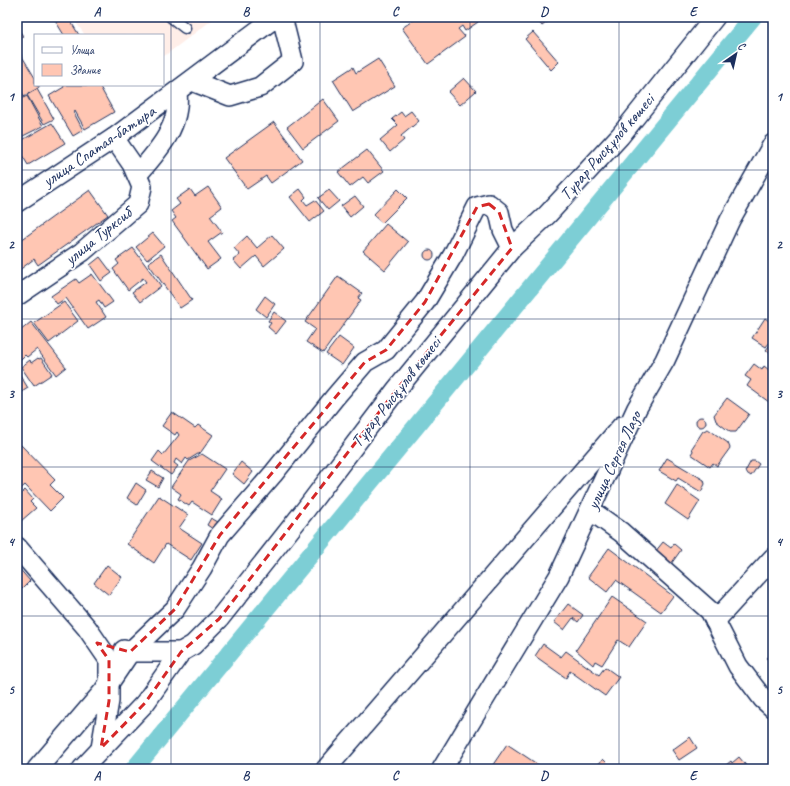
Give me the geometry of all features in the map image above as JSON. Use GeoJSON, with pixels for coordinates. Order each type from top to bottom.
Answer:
{"type":"FeatureCollection","features":[{"type":"Feature","properties":{"kind":"street","name":"улица Спатая-батыра"},"geometry":{"type":"LineString","coordinates":[[17,202],[114,138],[177,93],[276,17]]}},
{"type":"Feature","properties":{"kind":"street"},"geometry":{"type":"LineString","coordinates":[[192,81],[230,96],[260,87],[292,61],[282,17]]}},
{"type":"Feature","properties":{"kind":"street","name":"Тұрар Рысқұлов көшесі"},"geometry":{"type":"LineString","coordinates":[[82,769],[101,748],[120,731],[145,703],[181,652],[193,645],[219,619],[306,509],[397,389],[512,248],[547,215],[620,136],[715,17]]}},
{"type":"Feature","properties":{"kind":"street"},"geometry":{"type":"LineString","coordinates":[[137,175],[165,140],[175,120],[178,107],[177,93]]}},
{"type":"Feature","properties":{"kind":"street","name":"улица Турксиб"},"geometry":{"type":"LineString","coordinates":[[17,296],[82,252],[138,204],[142,186],[137,175],[114,138]]}},
{"type":"Feature","properties":{"kind":"street","name":"улица Сергея Лазо"},"geometry":{"type":"LineString","coordinates":[[442,769],[559,576],[637,408],[665,360],[730,220],[773,144]]}},
{"type":"Feature","properties":{"kind":"street"},"geometry":{"type":"LineString","coordinates":[[37,769],[108,685],[130,652],[175,609],[202,568],[220,535],[273,474],[365,362],[386,350],[425,302],[453,255],[477,207],[490,204],[499,212],[503,230],[512,248]]}},
{"type":"Feature","properties":{"kind":"street"},"geometry":{"type":"LineString","coordinates":[[326,769],[637,408]]}},
{"type":"Feature","properties":{"kind":"street"},"geometry":{"type":"LineString","coordinates":[[590,510],[621,532],[710,611],[738,666],[763,699],[773,708]]}},
{"type":"Feature","properties":{"kind":"street"},"geometry":{"type":"LineString","coordinates":[[17,547],[88,628],[109,660],[109,701],[106,727],[101,748]]}},
{"type":"Feature","properties":{"kind":"street"},"geometry":{"type":"LineString","coordinates":[[715,621],[773,558]]}},
{"type":"Feature","properties":{"kind":"street"},"geometry":{"type":"LineString","coordinates":[[97,643],[130,652],[181,652]]}},
{"type":"Feature","properties":{"kind":"lane"},"geometry":{"type":"LineString","coordinates":[[171,17],[185,28]]}},
{"type":"Feature","properties":{"kind":"highlighted area"},"geometry":{"type":"Polygon","coordinates":[[[489,204],[499,212],[512,248],[397,389],[219,619],[181,652],[145,703],[101,748],[109,701],[109,660],[97,643],[130,652],[175,609],[220,535],[365,362],[386,350],[425,302],[477,207],[489,204]]]}},
{"type":"Feature","properties":{"kind":"shaded area"},"geometry":{"type":"Polygon","coordinates":[[[72,17],[216,17],[164,56],[164,34],[84,34],[72,17]]]}},
{"type":"Feature","properties":{"kind":"building"},"geometry":{"type":"Polygon","coordinates":[[[53,17],[68,17],[78,34],[63,34],[53,17]]]}},
{"type":"Feature","properties":{"kind":"building"},"geometry":{"type":"Polygon","coordinates":[[[418,17],[422,20],[426,17],[474,17],[478,22],[465,31],[462,26],[458,29],[465,37],[428,64],[402,28],[418,17]]]}},
{"type":"Feature","properties":{"kind":"building"},"geometry":{"type":"Polygon","coordinates":[[[535,17],[554,17],[542,26],[535,17]]]}},
{"type":"Feature","properties":{"kind":"building"},"geometry":{"type":"Polygon","coordinates":[[[19,30],[23,36],[17,40],[17,31],[19,30]]]}},
{"type":"Feature","properties":{"kind":"building"},"geometry":{"type":"Polygon","coordinates":[[[533,32],[559,62],[551,70],[525,39],[533,32]]]}},
{"type":"Feature","properties":{"kind":"building"},"geometry":{"type":"Polygon","coordinates":[[[17,48],[34,76],[34,86],[40,87],[24,96],[17,84],[17,48]]]}},
{"type":"Feature","properties":{"kind":"building"},"geometry":{"type":"Polygon","coordinates":[[[378,59],[395,86],[353,112],[333,80],[353,67],[356,73],[378,59]]]}},
{"type":"Feature","properties":{"kind":"building"},"geometry":{"type":"Polygon","coordinates":[[[464,78],[476,91],[460,105],[448,92],[464,78]]]}},
{"type":"Feature","properties":{"kind":"building"},"geometry":{"type":"Polygon","coordinates":[[[100,86],[114,112],[85,129],[75,111],[74,113],[83,130],[73,136],[49,96],[64,87],[100,86]]]}},
{"type":"Feature","properties":{"kind":"building"},"geometry":{"type":"Polygon","coordinates":[[[37,89],[54,119],[44,124],[27,95],[37,89]]]}},
{"type":"Feature","properties":{"kind":"building"},"geometry":{"type":"Polygon","coordinates":[[[27,96],[43,126],[17,139],[17,101],[27,96]]]}},
{"type":"Feature","properties":{"kind":"building"},"geometry":{"type":"Polygon","coordinates":[[[323,99],[339,121],[303,148],[287,127],[323,99]]]}},
{"type":"Feature","properties":{"kind":"building"},"geometry":{"type":"Polygon","coordinates":[[[411,111],[419,121],[401,136],[404,140],[390,152],[380,140],[398,125],[392,119],[401,112],[404,116],[411,111]]]}},
{"type":"Feature","properties":{"kind":"building"},"geometry":{"type":"Polygon","coordinates":[[[274,122],[302,160],[271,183],[266,176],[247,189],[224,158],[274,122]]]}},
{"type":"Feature","properties":{"kind":"building"},"geometry":{"type":"Polygon","coordinates":[[[52,123],[65,143],[28,165],[17,147],[17,143],[52,123]]]}},
{"type":"Feature","properties":{"kind":"building"},"geometry":{"type":"Polygon","coordinates":[[[367,150],[384,171],[368,183],[363,177],[350,187],[338,172],[367,150]]]}},
{"type":"Feature","properties":{"kind":"building"},"geometry":{"type":"Polygon","coordinates":[[[208,187],[222,207],[210,216],[222,232],[208,242],[221,259],[207,269],[172,221],[176,218],[171,211],[180,204],[176,199],[190,189],[195,196],[208,187]]]}},
{"type":"Feature","properties":{"kind":"building"},"geometry":{"type":"Polygon","coordinates":[[[300,189],[306,197],[303,200],[307,205],[315,200],[324,211],[310,222],[290,197],[300,189]]]}},
{"type":"Feature","properties":{"kind":"building"},"geometry":{"type":"Polygon","coordinates":[[[398,189],[407,198],[382,223],[373,215],[398,189]]]}},
{"type":"Feature","properties":{"kind":"building"},"geometry":{"type":"Polygon","coordinates":[[[90,190],[108,215],[38,265],[34,259],[18,271],[17,243],[90,190]]]}},
{"type":"Feature","properties":{"kind":"building"},"geometry":{"type":"Polygon","coordinates":[[[329,190],[339,201],[328,210],[318,198],[329,190]]]}},
{"type":"Feature","properties":{"kind":"building"},"geometry":{"type":"Polygon","coordinates":[[[355,196],[363,206],[350,217],[341,206],[355,196]]]}},
{"type":"Feature","properties":{"kind":"building"},"geometry":{"type":"Polygon","coordinates":[[[386,224],[408,242],[385,270],[363,251],[386,224]]]}},
{"type":"Feature","properties":{"kind":"building"},"geometry":{"type":"Polygon","coordinates":[[[153,233],[164,246],[147,260],[136,247],[153,233]]]}},
{"type":"Feature","properties":{"kind":"building"},"geometry":{"type":"Polygon","coordinates":[[[272,235],[284,249],[264,266],[256,256],[241,269],[233,260],[240,255],[234,248],[247,236],[257,248],[272,235]]]}},
{"type":"Feature","properties":{"kind":"building"},"geometry":{"type":"Polygon","coordinates":[[[133,248],[161,286],[140,302],[132,292],[146,282],[143,278],[128,290],[113,269],[119,264],[116,260],[133,248]]]}},
{"type":"Feature","properties":{"kind":"building"},"geometry":{"type":"Polygon","coordinates":[[[427,250],[431,250],[433,251],[433,259],[427,260],[424,257],[424,253],[427,250]]]}},
{"type":"Feature","properties":{"kind":"building"},"geometry":{"type":"Polygon","coordinates":[[[161,254],[192,300],[180,308],[148,263],[161,254]]]}},
{"type":"Feature","properties":{"kind":"building"},"geometry":{"type":"Polygon","coordinates":[[[100,257],[112,273],[101,281],[90,265],[100,257]]]}},
{"type":"Feature","properties":{"kind":"building"},"geometry":{"type":"Polygon","coordinates":[[[92,274],[113,302],[104,308],[99,300],[96,302],[106,317],[88,329],[66,298],[57,304],[51,296],[76,279],[79,283],[92,274]]]}},
{"type":"Feature","properties":{"kind":"building"},"geometry":{"type":"Polygon","coordinates":[[[338,276],[362,293],[358,298],[361,300],[323,353],[306,342],[315,329],[305,322],[338,276]]]}},
{"type":"Feature","properties":{"kind":"building"},"geometry":{"type":"Polygon","coordinates":[[[265,296],[275,304],[266,317],[256,309],[265,296]]]}},
{"type":"Feature","properties":{"kind":"building"},"geometry":{"type":"Polygon","coordinates":[[[64,302],[78,321],[49,343],[34,323],[64,302]]]}},
{"type":"Feature","properties":{"kind":"building"},"geometry":{"type":"Polygon","coordinates":[[[274,312],[286,321],[276,334],[268,327],[271,323],[268,321],[274,312]]]}},
{"type":"Feature","properties":{"kind":"building"},"geometry":{"type":"Polygon","coordinates":[[[765,318],[773,324],[773,338],[766,347],[752,338],[765,318]]]}},
{"type":"Feature","properties":{"kind":"building"},"geometry":{"type":"Polygon","coordinates":[[[31,322],[66,367],[56,375],[37,349],[27,357],[25,355],[21,359],[17,354],[17,328],[20,331],[31,322]]]}},
{"type":"Feature","properties":{"kind":"building"},"geometry":{"type":"Polygon","coordinates":[[[339,337],[354,348],[342,365],[326,354],[339,337]]]}},
{"type":"Feature","properties":{"kind":"building"},"geometry":{"type":"Polygon","coordinates":[[[773,341],[773,355],[766,350],[773,341]]]}},
{"type":"Feature","properties":{"kind":"building"},"geometry":{"type":"Polygon","coordinates":[[[38,358],[41,358],[52,374],[34,386],[21,367],[30,360],[31,363],[38,358]]]}},
{"type":"Feature","properties":{"kind":"building"},"geometry":{"type":"Polygon","coordinates":[[[754,364],[762,370],[764,366],[773,373],[773,405],[747,386],[751,380],[745,376],[754,364]]]}},
{"type":"Feature","properties":{"kind":"building"},"geometry":{"type":"Polygon","coordinates":[[[17,370],[28,388],[17,395],[17,370]]]}},
{"type":"Feature","properties":{"kind":"building"},"geometry":{"type":"Polygon","coordinates":[[[727,398],[749,414],[736,432],[730,432],[716,421],[714,415],[727,398]]]}},
{"type":"Feature","properties":{"kind":"building"},"geometry":{"type":"Polygon","coordinates":[[[172,412],[195,428],[198,425],[213,435],[201,452],[188,460],[186,458],[182,464],[176,459],[174,463],[178,466],[171,475],[152,461],[159,451],[163,455],[179,435],[177,432],[175,435],[162,426],[172,412]]]}},
{"type":"Feature","properties":{"kind":"building"},"geometry":{"type":"Polygon","coordinates":[[[701,417],[706,422],[701,427],[696,422],[701,417]]]}},
{"type":"Feature","properties":{"kind":"building"},"geometry":{"type":"Polygon","coordinates":[[[708,429],[728,443],[730,448],[717,466],[713,463],[710,467],[691,454],[693,451],[692,448],[703,431],[708,429]]]}},
{"type":"Feature","properties":{"kind":"building"},"geometry":{"type":"Polygon","coordinates":[[[21,445],[55,480],[50,485],[63,498],[50,511],[25,485],[17,492],[17,448],[21,445]]]}},
{"type":"Feature","properties":{"kind":"building"},"geometry":{"type":"Polygon","coordinates":[[[202,454],[225,469],[210,491],[222,499],[212,515],[192,502],[189,506],[178,499],[181,494],[171,487],[189,461],[202,454]]]}},
{"type":"Feature","properties":{"kind":"building"},"geometry":{"type":"Polygon","coordinates":[[[667,458],[704,480],[705,484],[701,492],[678,478],[676,481],[659,471],[667,458]]]}},
{"type":"Feature","properties":{"kind":"building"},"geometry":{"type":"Polygon","coordinates":[[[751,461],[755,461],[759,464],[751,476],[745,472],[751,461]]]}},
{"type":"Feature","properties":{"kind":"building"},"geometry":{"type":"Polygon","coordinates":[[[241,462],[253,472],[244,484],[232,474],[241,462]]]}},
{"type":"Feature","properties":{"kind":"building"},"geometry":{"type":"Polygon","coordinates":[[[152,471],[163,478],[158,487],[146,480],[152,471]]]}},
{"type":"Feature","properties":{"kind":"building"},"geometry":{"type":"Polygon","coordinates":[[[136,483],[146,490],[137,505],[127,498],[136,483]]]}},
{"type":"Feature","properties":{"kind":"building"},"geometry":{"type":"Polygon","coordinates":[[[677,485],[700,501],[688,520],[665,504],[677,485]]]}},
{"type":"Feature","properties":{"kind":"building"},"geometry":{"type":"Polygon","coordinates":[[[25,490],[33,499],[30,502],[36,508],[21,521],[17,517],[17,493],[19,496],[25,490]]]}},
{"type":"Feature","properties":{"kind":"building"},"geometry":{"type":"Polygon","coordinates":[[[159,496],[188,515],[179,528],[202,543],[191,560],[166,544],[154,563],[127,544],[159,496]]]}},
{"type":"Feature","properties":{"kind":"building"},"geometry":{"type":"Polygon","coordinates":[[[211,518],[218,522],[213,529],[207,525],[211,518]]]}},
{"type":"Feature","properties":{"kind":"building"},"geometry":{"type":"Polygon","coordinates":[[[663,542],[671,548],[674,544],[681,550],[671,564],[655,552],[663,542]]]}},
{"type":"Feature","properties":{"kind":"building"},"geometry":{"type":"Polygon","coordinates":[[[609,548],[673,596],[661,612],[616,580],[607,592],[588,577],[609,548]]]}},
{"type":"Feature","properties":{"kind":"building"},"geometry":{"type":"Polygon","coordinates":[[[107,565],[122,577],[109,595],[94,583],[107,565]]]}},
{"type":"Feature","properties":{"kind":"building"},"geometry":{"type":"Polygon","coordinates":[[[17,566],[30,581],[22,589],[17,583],[17,566]]]}},
{"type":"Feature","properties":{"kind":"building"},"geometry":{"type":"Polygon","coordinates":[[[612,597],[647,621],[629,647],[618,640],[602,665],[595,661],[593,665],[576,650],[612,597]]]}},
{"type":"Feature","properties":{"kind":"building"},"geometry":{"type":"Polygon","coordinates":[[[568,604],[583,615],[578,622],[573,618],[564,630],[554,622],[568,604]]]}},
{"type":"Feature","properties":{"kind":"building"},"geometry":{"type":"Polygon","coordinates":[[[543,644],[561,657],[566,651],[599,675],[605,667],[619,677],[605,696],[570,671],[566,678],[535,656],[543,644]]]}},
{"type":"Feature","properties":{"kind":"building"},"geometry":{"type":"Polygon","coordinates":[[[773,651],[773,664],[766,658],[773,651]]]}},
{"type":"Feature","properties":{"kind":"building"},"geometry":{"type":"Polygon","coordinates":[[[690,737],[697,748],[679,760],[672,750],[690,737]]]}},
{"type":"Feature","properties":{"kind":"building"},"geometry":{"type":"Polygon","coordinates":[[[507,744],[543,768],[490,769],[507,744]]]}},
{"type":"Feature","properties":{"kind":"building"},"geometry":{"type":"Polygon","coordinates":[[[739,757],[749,769],[721,769],[731,761],[732,763],[739,757]]]}},
{"type":"Feature","properties":{"kind":"building"},"geometry":{"type":"Polygon","coordinates":[[[603,759],[613,769],[594,769],[603,759]]]}},
{"type":"Feature","properties":{"kind":"waterway"},"geometry":{"type":"LineString","coordinates":[[134,769],[753,17]]}}]}
